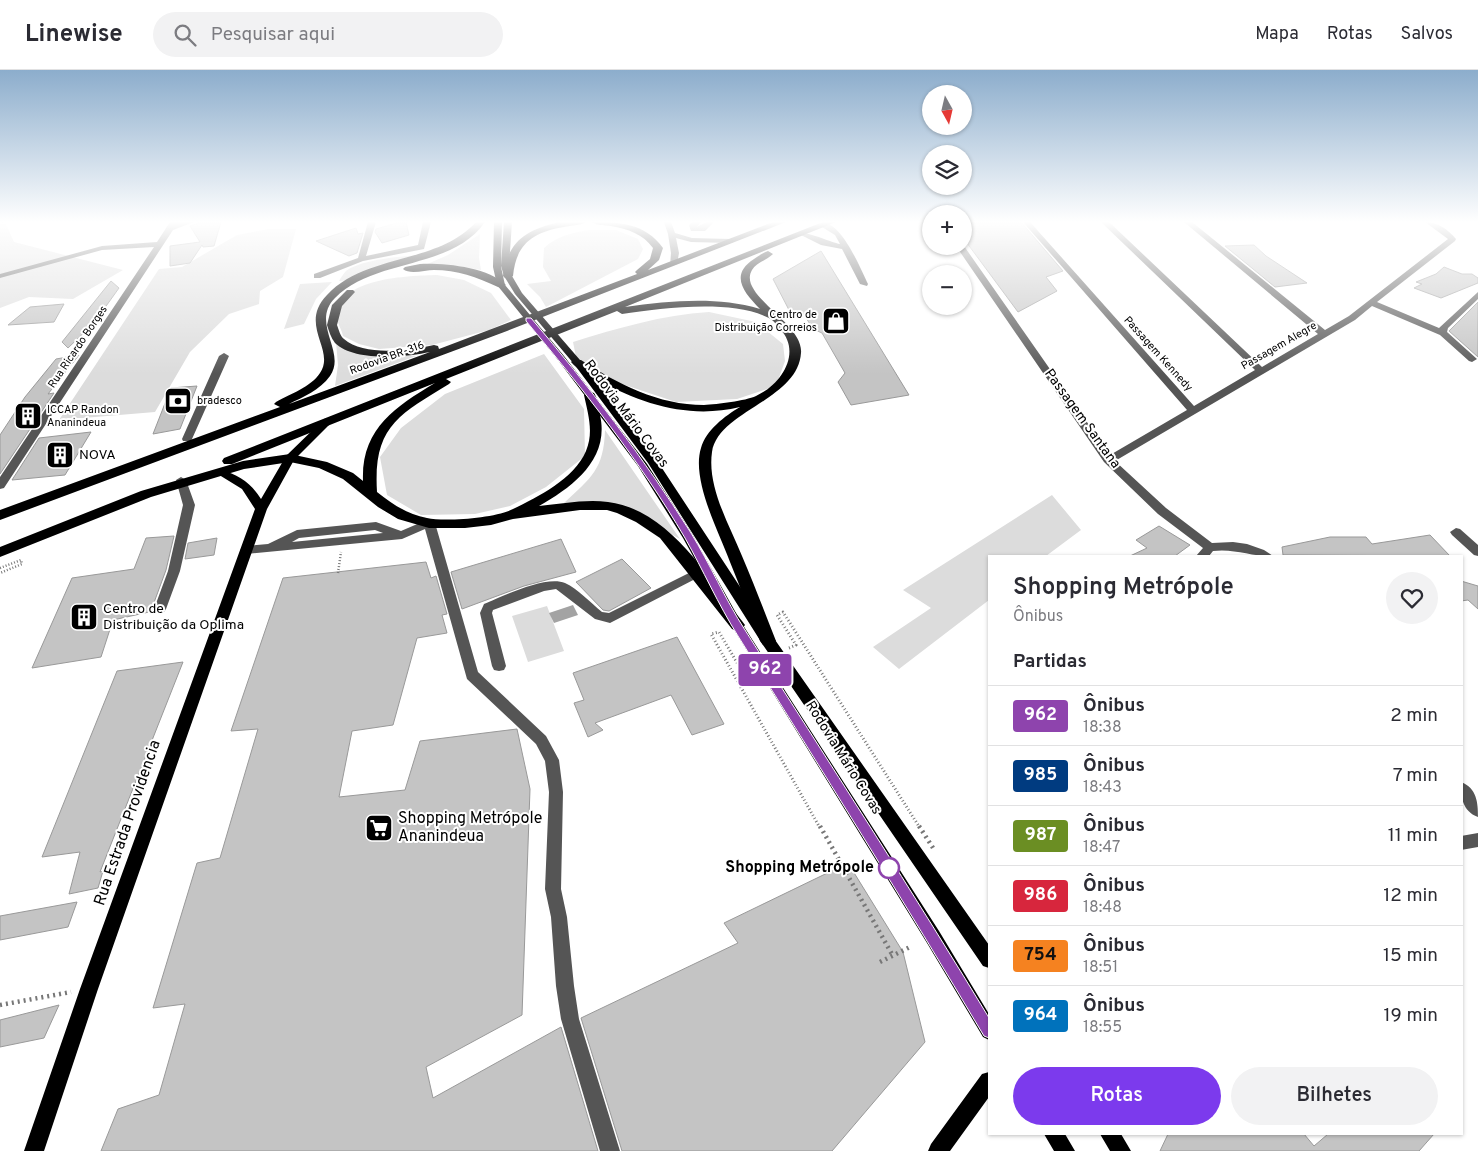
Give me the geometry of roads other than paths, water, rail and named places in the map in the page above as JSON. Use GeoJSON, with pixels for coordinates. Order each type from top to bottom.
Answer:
{"type":"FeatureCollection","features":[{"type":"Feature","properties":{"kind":"highway"},"geometry":{"type":"LineString","coordinates":[[130,468],[146,455],[280,404],[315,385],[326,374],[330,363],[326,343],[320,332],[319,322],[321,313],[331,296],[364,276],[375,272]]}},
{"type":"Feature","properties":{"kind":"highway"},"geometry":{"type":"LineString","coordinates":[[394,272],[354,288],[337,305],[332,325],[341,342],[356,348],[400,353],[430,349],[504,329]]}},
{"type":"Feature","properties":{"kind":"highway"},"geometry":{"type":"LineString","coordinates":[[472,272],[501,285]]}},
{"type":"Feature","properties":{"kind":"highway"},"geometry":{"type":"LineString","coordinates":[[586,298],[638,272]]}},
{"type":"Feature","properties":{"kind":"highway","name":"Rodovia BR-316"},"geometry":{"type":"LineString","coordinates":[[0,514],[130,468],[652,272]]}},
{"type":"Feature","properties":{"kind":"highway"},"geometry":{"type":"LineString","coordinates":[[0,552],[146,494],[182,482],[328,421],[705,272]]}},
{"type":"Feature","properties":{"kind":"highway"},"geometry":{"type":"LineString","coordinates":[[746,272],[746,286],[757,301],[792,336],[796,351],[792,366],[783,380],[730,419],[714,436],[707,448],[706,473],[714,503],[768,641]]}},
{"type":"Feature","properties":{"kind":"highway"},"geometry":{"type":"LineString","coordinates":[[592,317],[687,302],[741,306],[774,316]]}},
{"type":"Feature","properties":{"kind":"highway"},"geometry":{"type":"LineString","coordinates":[[569,358],[607,383],[628,393],[670,405],[719,406],[741,403],[765,395]]}},
{"type":"Feature","properties":{"kind":"highway"},"geometry":{"type":"LineString","coordinates":[[370,492],[368,472],[370,455],[377,436],[384,426],[405,408],[478,361]]}},
{"type":"Feature","properties":{"kind":"highway"},"geometry":{"type":"LineString","coordinates":[[513,514],[542,499],[581,471],[591,454],[596,436],[590,395]]}},
{"type":"Feature","properties":{"kind":"highway"},"geometry":{"type":"LineString","coordinates":[[182,482],[258,462],[290,458],[310,461],[348,476],[383,504],[404,516],[428,523],[465,523],[491,520],[513,514],[580,506],[607,506],[641,518],[665,535],[737,625]]}},
{"type":"Feature","properties":{"kind":"main road"},"geometry":{"type":"LineString","coordinates":[[498,272],[501,285],[510,297],[569,358]]}},
{"type":"Feature","properties":{"kind":"main road"},"geometry":{"type":"LineString","coordinates":[[507,272],[519,294],[569,358]]}},
{"type":"Feature","properties":{"kind":"main road","name":"Rodovia Mário Covas"},"geometry":{"type":"LineString","coordinates":[[569,358],[590,395],[652,480],[688,537],[737,625],[933,937],[988,1029]]}},
{"type":"Feature","properties":{"kind":"main road","name":"Rodovia Mário Covas"},"geometry":{"type":"LineString","coordinates":[[569,358],[652,461],[768,641],[988,959]]}},
{"type":"Feature","properties":{"kind":"main road","name":"Rua Estrada Providencia"},"geometry":{"type":"LineString","coordinates":[[34,1151],[89,989],[261,509],[290,458],[328,421]]}},
{"type":"Feature","properties":{"kind":"main road"},"geometry":{"type":"LineString","coordinates":[[221,473],[236,478],[247,486],[261,509]]}},
{"type":"Feature","properties":{"kind":"main road"},"geometry":{"type":"LineString","coordinates":[[938,1151],[988,1081]]}},
{"type":"Feature","properties":{"kind":"main road"},"geometry":{"type":"LineString","coordinates":[[1055,1135],[1065,1151]]}},
{"type":"Feature","properties":{"kind":"street"},"geometry":{"type":"LineString","coordinates":[[0,276],[13,272]]}},
{"type":"Feature","properties":{"kind":"street","name":"Rua Ricardo Borges"},"geometry":{"type":"LineString","coordinates":[[0,485],[141,272]]}},
{"type":"Feature","properties":{"kind":"street"},"geometry":{"type":"LineString","coordinates":[[317,276],[326,272]]}},
{"type":"Feature","properties":{"kind":"street"},"geometry":{"type":"LineString","coordinates":[[858,272],[864,284]]}},
{"type":"Feature","properties":{"kind":"street","name":"Passagem Santana"},"geometry":{"type":"LineString","coordinates":[[978,272],[1108,460],[1162,511],[1210,547]]}},
{"type":"Feature","properties":{"kind":"street","name":"Passagem Kennedy"},"geometry":{"type":"LineString","coordinates":[[1071,272],[1194,410]]}},
{"type":"Feature","properties":{"kind":"street"},"geometry":{"type":"LineString","coordinates":[[1157,272],[1261,371]]}},
{"type":"Feature","properties":{"kind":"street"},"geometry":{"type":"LineString","coordinates":[[1249,272],[1324,334]]}},
{"type":"Feature","properties":{"kind":"street","name":"Passagem Alegre"},"geometry":{"type":"LineString","coordinates":[[1108,460],[1352,318],[1410,272]]}},
{"type":"Feature","properties":{"kind":"street"},"geometry":{"type":"LineString","coordinates":[[1443,333],[1444,327],[1478,294]]}},
{"type":"Feature","properties":{"kind":"street"},"geometry":{"type":"LineString","coordinates":[[1372,303],[1443,333],[1472,359]]}},
{"type":"Feature","properties":{"kind":"street"},"geometry":{"type":"LineString","coordinates":[[187,439],[224,356]]}},
{"type":"Feature","properties":{"kind":"street"},"geometry":{"type":"LineString","coordinates":[[160,609],[174,570],[189,505],[182,482]]}},
{"type":"Feature","properties":{"kind":"street"},"geometry":{"type":"LineString","coordinates":[[246,550],[402,535],[428,523],[472,676],[541,740],[552,760],[556,792],[553,889],[559,917],[565,986],[570,1019],[610,1151]]}},
{"type":"Feature","properties":{"kind":"street"},"geometry":{"type":"LineString","coordinates":[[1456,532],[1478,552]]}},
{"type":"Feature","properties":{"kind":"street"},"geometry":{"type":"LineString","coordinates":[[1203,555],[1210,547],[1225,545],[1243,546],[1265,555]]}},
{"type":"Feature","properties":{"kind":"street"},"geometry":{"type":"LineString","coordinates":[[499,666],[486,613],[488,607],[543,587],[556,585],[563,587],[599,616],[610,618],[697,573]]}},
{"type":"Feature","properties":{"kind":"street"},"geometry":{"type":"LineString","coordinates":[[1463,791],[1478,810]]}},
{"type":"Feature","properties":{"kind":"street"},"geometry":{"type":"LineString","coordinates":[[1463,843],[1478,840]]}},
{"type":"Feature","properties":{"kind":"place","name":"Centro de Distribuição Correios"},"geometry":{"type":"Point","coordinates":[836,321]}},
{"type":"Feature","properties":{"kind":"place","name":"bradesco"},"geometry":{"type":"Point","coordinates":[178,401]}},
{"type":"Feature","properties":{"kind":"place","name":"ICCAP Randon Ananindeua"},"geometry":{"type":"Point","coordinates":[28,416]}},
{"type":"Feature","properties":{"kind":"place","name":"NOVA"},"geometry":{"type":"Point","coordinates":[60,455]}},
{"type":"Feature","properties":{"kind":"place","name":"Centro de Distribuição da Oplima"},"geometry":{"type":"Point","coordinates":[84,617]}},
{"type":"Feature","properties":{"kind":"place","name":"Shopping Metrópole Ananindeua"},"geometry":{"type":"Point","coordinates":[379,828]}},
{"type":"Feature","properties":{"kind":"place","name":"Shopping Metrópole"},"geometry":{"type":"Point","coordinates":[889,868]}}]}
